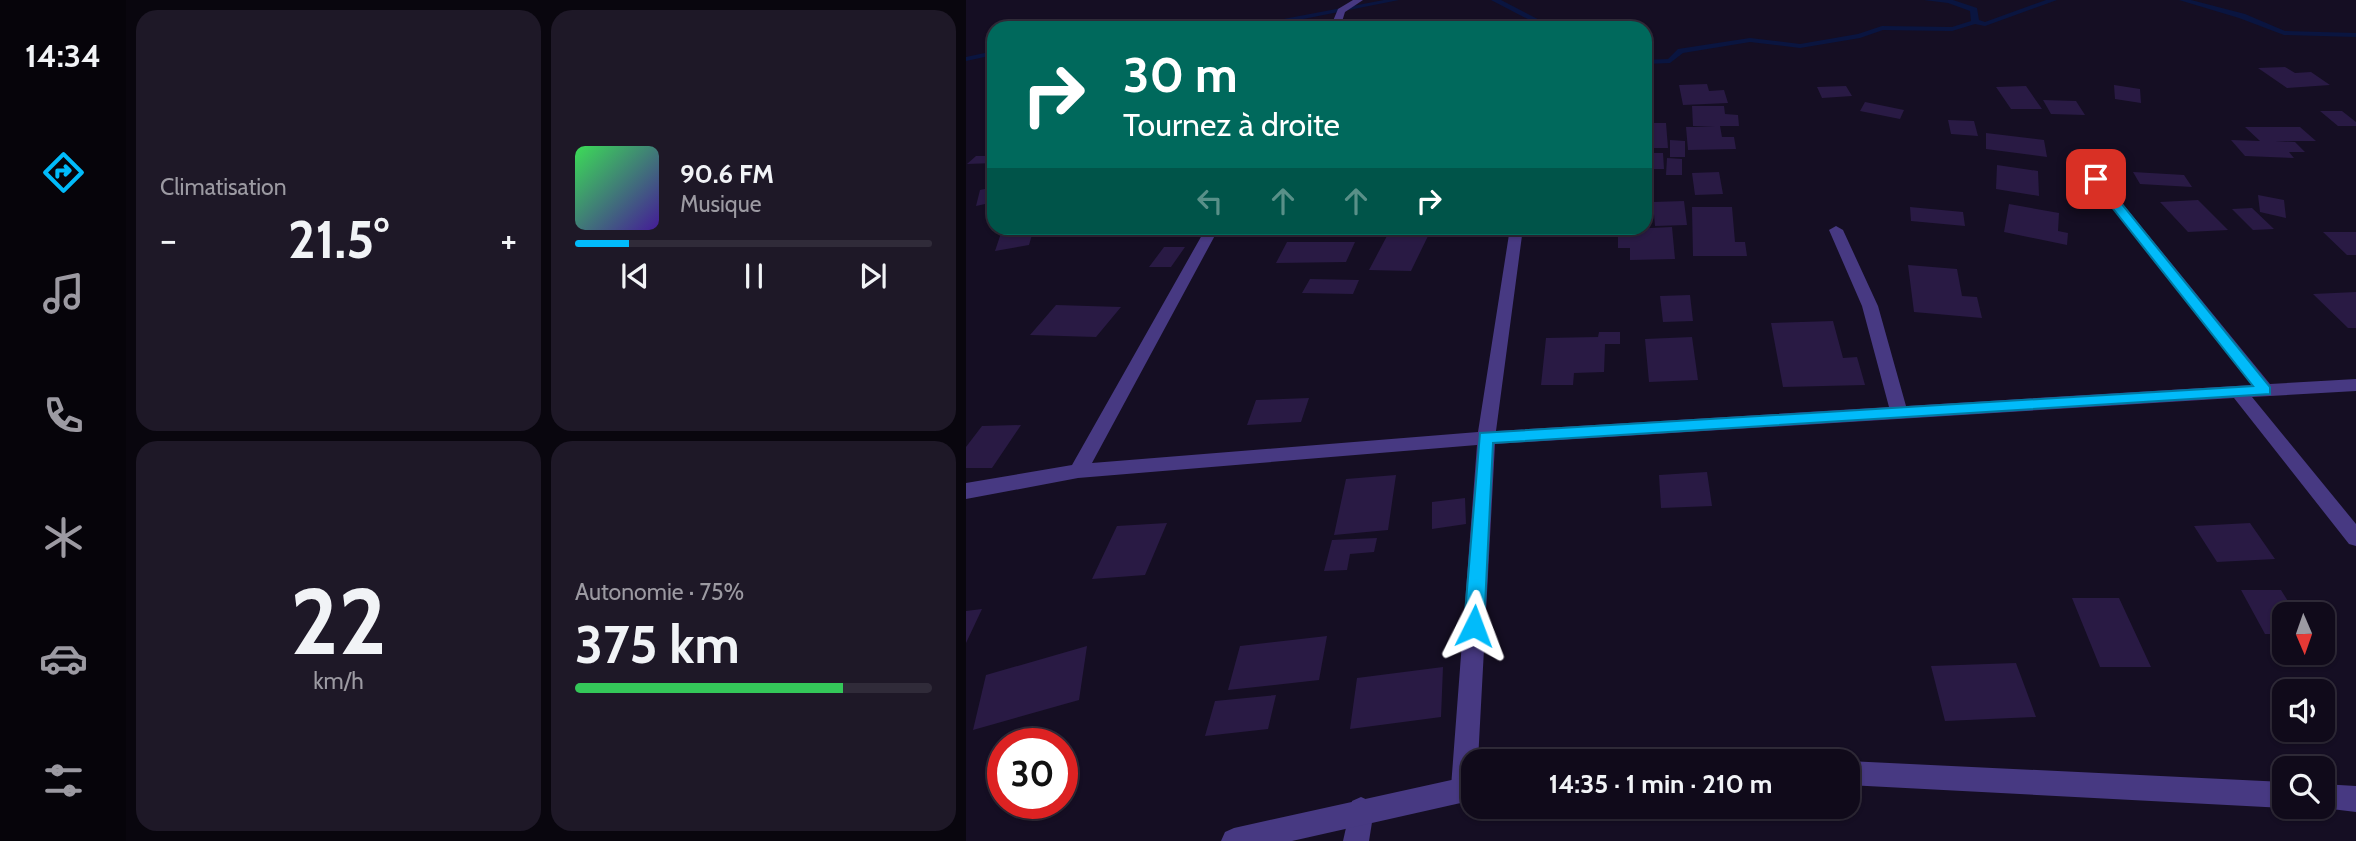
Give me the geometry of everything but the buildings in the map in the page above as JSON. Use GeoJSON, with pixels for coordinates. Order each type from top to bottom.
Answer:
{"type":"FeatureCollection","features":[{"type":"Feature","properties":{"kind":"street"},"geometry":{"type":"LineString","coordinates":[[1337,21],[1340,11],[1359,0]]}},
{"type":"Feature","properties":{"kind":"street"},"geometry":{"type":"LineString","coordinates":[[2096,179],[2265,390]]}},
{"type":"Feature","properties":{"kind":"street"},"geometry":{"type":"LineString","coordinates":[[1836,230],[1870,306],[1900,414]]}},
{"type":"Feature","properties":{"kind":"street"},"geometry":{"type":"LineString","coordinates":[[1078,471],[1208,235]]}},
{"type":"Feature","properties":{"kind":"street"},"geometry":{"type":"LineString","coordinates":[[1471,749],[1486,438],[1515,235]]}},
{"type":"Feature","properties":{"kind":"street"},"geometry":{"type":"LineString","coordinates":[[966,491],[1078,471],[1486,438],[2356,385]]}},
{"type":"Feature","properties":{"kind":"street"},"geometry":{"type":"LineString","coordinates":[[2238,392],[2356,538]]}},
{"type":"Feature","properties":{"kind":"street"},"geometry":{"type":"LineString","coordinates":[[1860,774],[2272,794]]}},
{"type":"Feature","properties":{"kind":"street"},"geometry":{"type":"LineString","coordinates":[[1234,841],[1461,789]]}},
{"type":"Feature","properties":{"kind":"street"},"geometry":{"type":"LineString","coordinates":[[2335,798],[2356,799]]}},
{"type":"Feature","properties":{"kind":"street"},"geometry":{"type":"LineString","coordinates":[[1356,841],[1361,810]]}},
{"type":"Feature","properties":{"kind":"waterway"},"geometry":{"type":"LineString","coordinates":[[1284,21],[1395,0]]}},
{"type":"Feature","properties":{"kind":"waterway"},"geometry":{"type":"LineString","coordinates":[[1495,0],[1537,21]]}},
{"type":"Feature","properties":{"kind":"waterway"},"geometry":{"type":"LineString","coordinates":[[1928,0],[1949,1],[1974,10],[1975,22]]}},
{"type":"Feature","properties":{"kind":"waterway"},"geometry":{"type":"LineString","coordinates":[[1975,22],[1985,24],[2053,0]]}},
{"type":"Feature","properties":{"kind":"waterway"},"geometry":{"type":"LineString","coordinates":[[2183,0],[2242,16],[2284,33],[2356,35]]}},
{"type":"Feature","properties":{"kind":"waterway"},"geometry":{"type":"LineString","coordinates":[[1652,62],[1670,61],[1681,51],[1750,40],[1800,46],[1860,36],[1882,28],[1952,29],[1975,22]]}},
{"type":"Feature","properties":{"kind":"waterway"},"geometry":{"type":"LineString","coordinates":[[966,59],[987,54]]}},
{"type":"Feature","properties":{"kind":"route"},"geometry":{"type":"LineString","coordinates":[[1474,626],[1486,438],[2265,390],[2096,179]]}}]}
